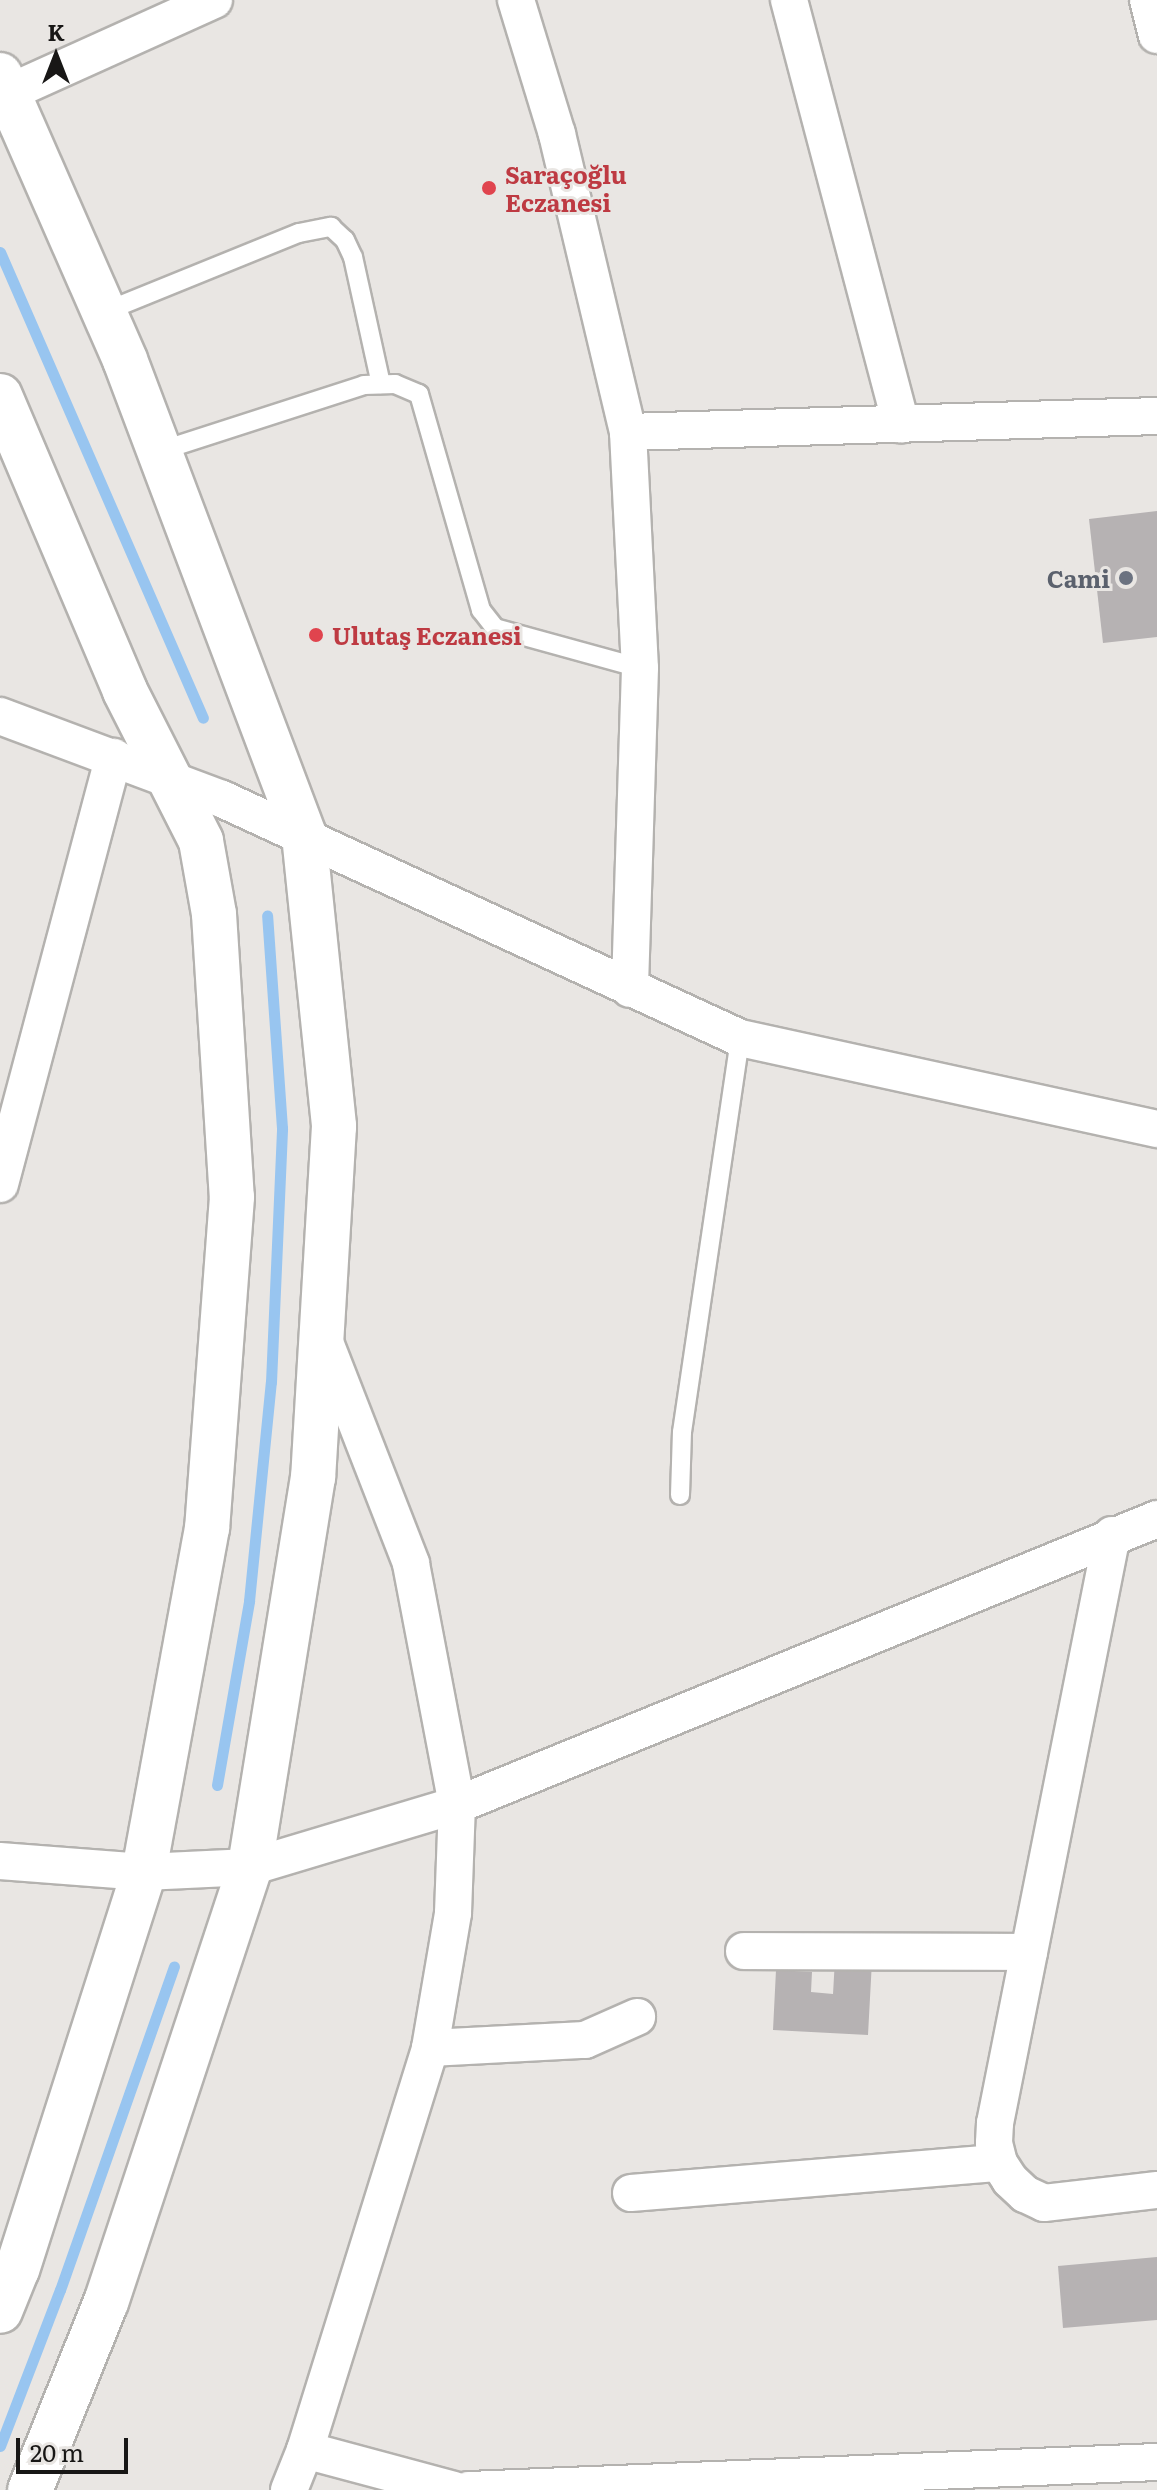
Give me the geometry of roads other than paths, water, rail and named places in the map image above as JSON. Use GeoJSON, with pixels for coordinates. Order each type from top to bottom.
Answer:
{"type":"FeatureCollection","features":[{"type":"Feature","properties":{"kind":"main road"},"geometry":{"type":"LineString","coordinates":[[4,84],[104,312],[160,451],[304,835],[334,1126],[313,1477],[250,1867],[106,2302],[30,2490]]}},
{"type":"Feature","properties":{"kind":"main road"},"geometry":{"type":"LineString","coordinates":[[0,396],[125,691],[201,841],[214,914],[232,1197],[207,1528],[144,1872],[17,2269],[0,2311]]}},
{"type":"Feature","properties":{"kind":"street"},"geometry":{"type":"LineString","coordinates":[[4,84],[214,0]]}},
{"type":"Feature","properties":{"kind":"street"},"geometry":{"type":"LineString","coordinates":[[516,0],[557,134],[628,432],[640,668],[630,989]]}},
{"type":"Feature","properties":{"kind":"street"},"geometry":{"type":"LineString","coordinates":[[789,0],[901,424]]}},
{"type":"Feature","properties":{"kind":"street"},"geometry":{"type":"LineString","coordinates":[[1148,0],[1157,35]]}},
{"type":"Feature","properties":{"kind":"street"},"geometry":{"type":"LineString","coordinates":[[628,432],[1157,416]]}},
{"type":"Feature","properties":{"kind":"street"},"geometry":{"type":"LineString","coordinates":[[0,716],[169,777],[304,835],[740,1038],[1157,1129]]}},
{"type":"Feature","properties":{"kind":"street"},"geometry":{"type":"LineString","coordinates":[[0,1184],[114,757]]}},
{"type":"Feature","properties":{"kind":"street"},"geometry":{"type":"LineString","coordinates":[[289,2490],[305,2450],[430,2048],[453,1913],[457,1805],[411,1563],[322,1334]]}},
{"type":"Feature","properties":{"kind":"street"},"geometry":{"type":"LineString","coordinates":[[0,1861],[144,1872],[250,1867],[457,1805],[1157,1519]]}},
{"type":"Feature","properties":{"kind":"street"},"geometry":{"type":"LineString","coordinates":[[1112,1535],[995,2123],[994,2143],[999,2163],[1010,2180],[1025,2194],[1044,2203],[1157,2190]]}},
{"type":"Feature","properties":{"kind":"street"},"geometry":{"type":"LineString","coordinates":[[744,1951],[1029,1952]]}},
{"type":"Feature","properties":{"kind":"street"},"geometry":{"type":"LineString","coordinates":[[430,2048],[585,2040],[637,2017]]}},
{"type":"Feature","properties":{"kind":"street"},"geometry":{"type":"LineString","coordinates":[[631,2193],[999,2163]]}},
{"type":"Feature","properties":{"kind":"street"},"geometry":{"type":"LineString","coordinates":[[305,2450],[454,2490]]}},
{"type":"Feature","properties":{"kind":"street"},"geometry":{"type":"LineString","coordinates":[[469,2490],[1157,2462]]}},
{"type":"Feature","properties":{"kind":"lane"},"geometry":{"type":"LineString","coordinates":[[104,312],[299,233],[331,227],[345,240],[353,257],[381,384]]}},
{"type":"Feature","properties":{"kind":"lane"},"geometry":{"type":"LineString","coordinates":[[160,451],[364,385],[395,384],[419,394],[481,610],[495,628],[640,668]]}},
{"type":"Feature","properties":{"kind":"lane"},"geometry":{"type":"LineString","coordinates":[[680,1495],[682,1432],[740,1038]]}},
{"type":"Feature","properties":{"kind":"waterway"},"geometry":{"type":"LineString","coordinates":[[0,252],[203,718]]}},
{"type":"Feature","properties":{"kind":"waterway"},"geometry":{"type":"LineString","coordinates":[[217,1785],[249,1601],[271,1382],[282,1128],[267,916]]}},
{"type":"Feature","properties":{"kind":"waterway"},"geometry":{"type":"LineString","coordinates":[[0,2446],[60,2290],[174,1966]]}},
{"type":"Feature","properties":{"kind":"place","name":"Saraçoğlu Eczanesi"},"geometry":{"type":"Point","coordinates":[489,188]}},
{"type":"Feature","properties":{"kind":"place","name":"Cami"},"geometry":{"type":"Point","coordinates":[1126,578]}},
{"type":"Feature","properties":{"kind":"place","name":"Ulutaş Eczanesi"},"geometry":{"type":"Point","coordinates":[316,635]}}]}
